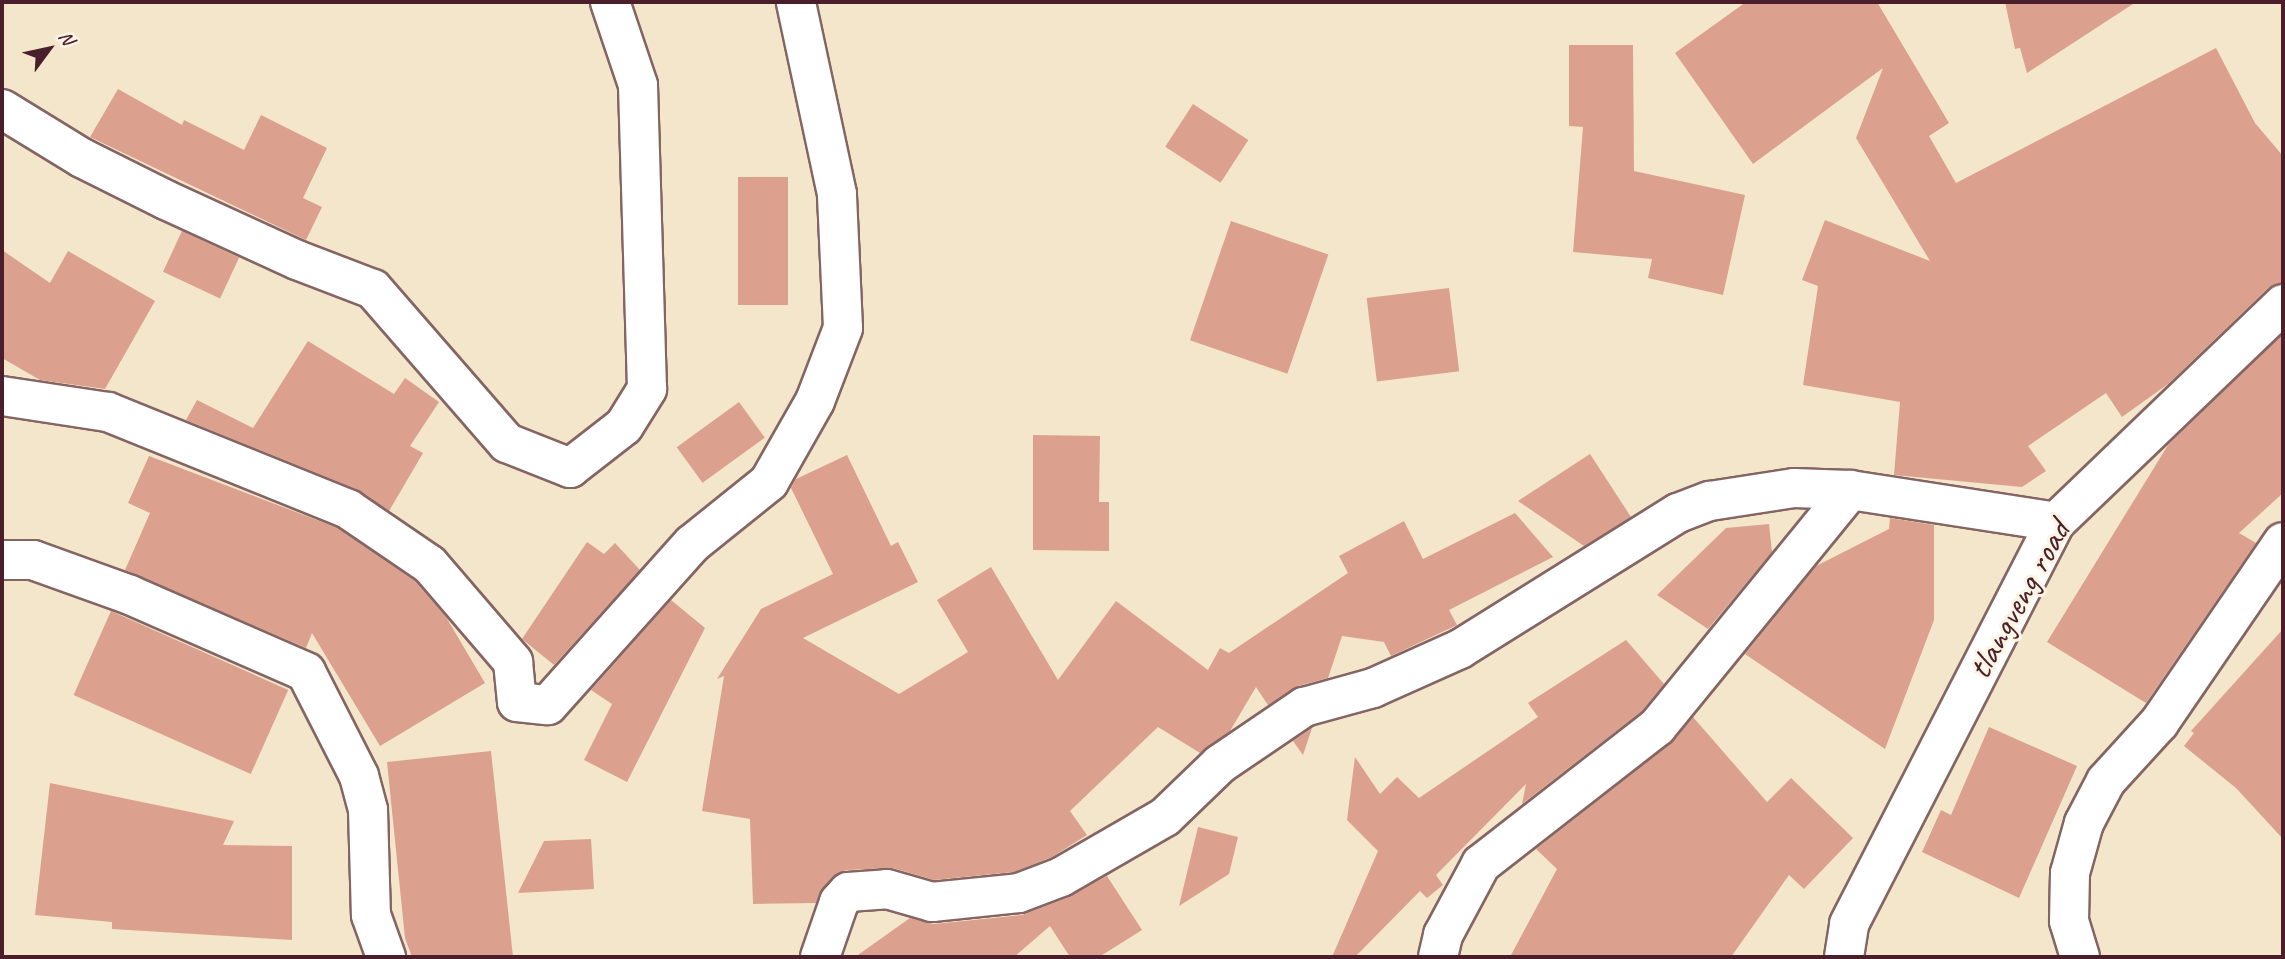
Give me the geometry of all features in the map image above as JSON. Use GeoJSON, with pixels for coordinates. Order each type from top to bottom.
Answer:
{"type":"FeatureCollection","features":[{"type":"Feature","properties":{"kind":"street"},"geometry":{"type":"LineString","coordinates":[[2,109],[82,158],[166,200],[297,260],[373,289],[507,443],[570,468],[624,426],[647,389],[638,85],[610,2]]}},
{"type":"Feature","properties":{"kind":"street"},"geometry":{"type":"LineString","coordinates":[[2,396],[108,412],[348,509],[430,565],[513,662],[517,702],[548,705],[692,544],[769,482],[814,401],[843,328],[837,194],[796,2]]}},
{"type":"Feature","properties":{"kind":"street","name":"tlangveng road"},"geometry":{"type":"LineString","coordinates":[[1844,957],[1849,924],[2056,522],[2283,304]]}},
{"type":"Feature","properties":{"kind":"street"},"geometry":{"type":"LineString","coordinates":[[820,957],[839,902],[848,892],[887,889],[932,902],[1019,893],[1061,877],[1165,817],[1220,764],[1304,707],[1373,688],[1461,649],[1678,513],[1738,494],[1794,488],[1850,490],[2056,522]]}},
{"type":"Feature","properties":{"kind":"street"},"geometry":{"type":"LineString","coordinates":[[1438,957],[1443,935],[1480,864],[1657,727],[1850,490]]}},
{"type":"Feature","properties":{"kind":"street"},"geometry":{"type":"LineString","coordinates":[[2080,957],[2069,921],[2070,873],[2084,823],[2106,781],[2159,723],[2283,542]]}},
{"type":"Feature","properties":{"kind":"street"},"geometry":{"type":"LineString","coordinates":[[2,560],[33,560],[130,595],[306,672],[359,776],[368,810],[371,915],[386,957]]}},
{"type":"Feature","properties":{"kind":"building"},"geometry":{"type":"Polygon","coordinates":[[[1746,2],[1877,2],[1949,123],[1929,136],[1956,183],[2216,48],[2255,123],[2283,156],[2283,283],[2268,288],[2168,384],[2122,417],[2106,393],[2028,446],[2046,471],[2022,487],[1894,475],[1900,402],[1803,385],[1818,286],[1802,280],[1825,220],[1930,261],[1856,138],[1883,68],[1753,164],[1675,53],[1746,2]]]}},
{"type":"Feature","properties":{"kind":"building"},"geometry":{"type":"Polygon","coordinates":[[[2005,2],[2136,2],[2027,73],[2020,48],[2015,49],[2005,2]]]}},
{"type":"Feature","properties":{"kind":"building"},"geometry":{"type":"Polygon","coordinates":[[[1569,45],[1633,45],[1634,171],[1745,195],[1723,295],[1648,278],[1652,259],[1573,252],[1583,127],[1569,126],[1569,45]]]}},
{"type":"Feature","properties":{"kind":"building"},"geometry":{"type":"Polygon","coordinates":[[[118,89],[182,125],[184,120],[244,150],[261,115],[327,148],[303,198],[322,207],[306,240],[90,137],[118,89]]]}},
{"type":"Feature","properties":{"kind":"building"},"geometry":{"type":"Polygon","coordinates":[[[1193,104],[1248,140],[1221,183],[1165,147],[1193,104]]]}},
{"type":"Feature","properties":{"kind":"building"},"geometry":{"type":"Polygon","coordinates":[[[738,177],[788,177],[788,305],[738,305],[738,177]]]}},
{"type":"Feature","properties":{"kind":"building"},"geometry":{"type":"Polygon","coordinates":[[[1231,221],[1328,255],[1287,374],[1190,340],[1231,221]]]}},
{"type":"Feature","properties":{"kind":"building"},"geometry":{"type":"Polygon","coordinates":[[[182,231],[239,258],[220,298],[163,272],[182,231]]]}},
{"type":"Feature","properties":{"kind":"building"},"geometry":{"type":"Polygon","coordinates":[[[2,250],[50,283],[68,251],[155,301],[105,389],[40,380],[2,358],[2,250]]]}},
{"type":"Feature","properties":{"kind":"building"},"geometry":{"type":"Polygon","coordinates":[[[1449,288],[1459,371],[1377,381],[1367,298],[1449,288]]]}},
{"type":"Feature","properties":{"kind":"building"},"geometry":{"type":"Polygon","coordinates":[[[2283,334],[2283,493],[2239,533],[2256,543],[2146,703],[2047,642],[2168,445],[2283,334]]]}},
{"type":"Feature","properties":{"kind":"building"},"geometry":{"type":"Polygon","coordinates":[[[308,341],[394,394],[405,378],[439,402],[410,446],[423,453],[389,511],[356,489],[186,420],[197,400],[253,428],[308,341]]]}},
{"type":"Feature","properties":{"kind":"building"},"geometry":{"type":"Polygon","coordinates":[[[739,402],[765,438],[703,483],[677,447],[739,402]]]}},
{"type":"Feature","properties":{"kind":"building"},"geometry":{"type":"Polygon","coordinates":[[[1033,435],[1100,436],[1099,502],[1109,502],[1109,551],[1033,550],[1033,435]]]}},
{"type":"Feature","properties":{"kind":"building"},"geometry":{"type":"Polygon","coordinates":[[[1590,454],[1631,517],[1584,546],[1518,501],[1590,454]]]}},
{"type":"Feature","properties":{"kind":"building"},"geometry":{"type":"Polygon","coordinates":[[[847,455],[891,546],[898,542],[918,582],[803,638],[899,694],[968,652],[937,600],[991,567],[1058,680],[1116,601],[1208,670],[1220,648],[1229,653],[1348,573],[1339,556],[1404,521],[1423,559],[1515,513],[1553,557],[1449,610],[1457,625],[1391,656],[1384,642],[1342,636],[1328,678],[1298,686],[1268,705],[1256,687],[1230,731],[1200,753],[1158,727],[1070,811],[1087,835],[1052,857],[1014,872],[934,880],[893,868],[846,870],[832,877],[816,903],[753,904],[750,819],[702,811],[724,676],[717,679],[761,609],[833,574],[791,488],[796,479],[847,455]]]}},
{"type":"Feature","properties":{"kind":"building"},"geometry":{"type":"Polygon","coordinates":[[[149,456],[338,528],[415,581],[446,617],[485,683],[380,746],[312,633],[306,648],[125,570],[150,513],[128,503],[149,456]]]}},
{"type":"Feature","properties":{"kind":"building"},"geometry":{"type":"Polygon","coordinates":[[[1890,518],[1934,525],[1934,620],[1885,749],[1745,654],[1816,566],[1889,529],[1890,518]]]}},
{"type":"Feature","properties":{"kind":"building"},"geometry":{"type":"Polygon","coordinates":[[[1769,524],[1772,552],[1708,629],[1657,595],[1726,528],[1769,524]]]}},
{"type":"Feature","properties":{"kind":"building"},"geometry":{"type":"Polygon","coordinates":[[[587,542],[604,554],[615,543],[640,570],[554,665],[522,639],[587,542]]]}},
{"type":"Feature","properties":{"kind":"building"},"geometry":{"type":"Polygon","coordinates":[[[671,600],[705,628],[627,782],[584,760],[612,704],[591,690],[671,600]]]}},
{"type":"Feature","properties":{"kind":"building"},"geometry":{"type":"Polygon","coordinates":[[[111,611],[288,690],[251,774],[74,695],[111,611]]]}},
{"type":"Feature","properties":{"kind":"building"},"geometry":{"type":"Polygon","coordinates":[[[2283,629],[2283,839],[2236,788],[2184,746],[2194,733],[2191,731],[2283,629]]]}},
{"type":"Feature","properties":{"kind":"building"},"geometry":{"type":"Polygon","coordinates":[[[1626,640],[1664,684],[1642,711],[1522,804],[1526,784],[1436,875],[1443,885],[1427,898],[1420,891],[1355,957],[1332,957],[1378,851],[1347,820],[1355,757],[1380,794],[1397,777],[1419,798],[1538,717],[1528,703],[1626,640]]]}},
{"type":"Feature","properties":{"kind":"building"},"geometry":{"type":"Polygon","coordinates":[[[1693,717],[1767,802],[1791,778],[1853,838],[1804,889],[1789,875],[1731,957],[1510,957],[1557,869],[1536,849],[1670,744],[1693,717]]]}},
{"type":"Feature","properties":{"kind":"building"},"geometry":{"type":"Polygon","coordinates":[[[1989,727],[2077,766],[2019,898],[1922,852],[1941,810],[1951,815],[1989,727]]]}},
{"type":"Feature","properties":{"kind":"building"},"geometry":{"type":"Polygon","coordinates":[[[1312,728],[1303,755],[1293,741],[1312,728]]]}},
{"type":"Feature","properties":{"kind":"building"},"geometry":{"type":"Polygon","coordinates":[[[491,751],[513,957],[412,957],[405,938],[387,762],[491,751]]]}},
{"type":"Feature","properties":{"kind":"building"},"geometry":{"type":"Polygon","coordinates":[[[50,783],[234,821],[223,845],[292,846],[292,940],[112,929],[112,922],[35,915],[50,783]]]}},
{"type":"Feature","properties":{"kind":"building"},"geometry":{"type":"Polygon","coordinates":[[[1198,827],[1238,837],[1229,874],[1179,906],[1198,827]]]}},
{"type":"Feature","properties":{"kind":"building"},"geometry":{"type":"Polygon","coordinates":[[[591,839],[594,889],[518,893],[544,841],[591,839]]]}},
{"type":"Feature","properties":{"kind":"building"},"geometry":{"type":"Polygon","coordinates":[[[1107,876],[1142,930],[1099,957],[1070,957],[1050,926],[1014,957],[855,957],[910,918],[934,924],[1022,915],[1069,897],[1107,876]]]}}]}
